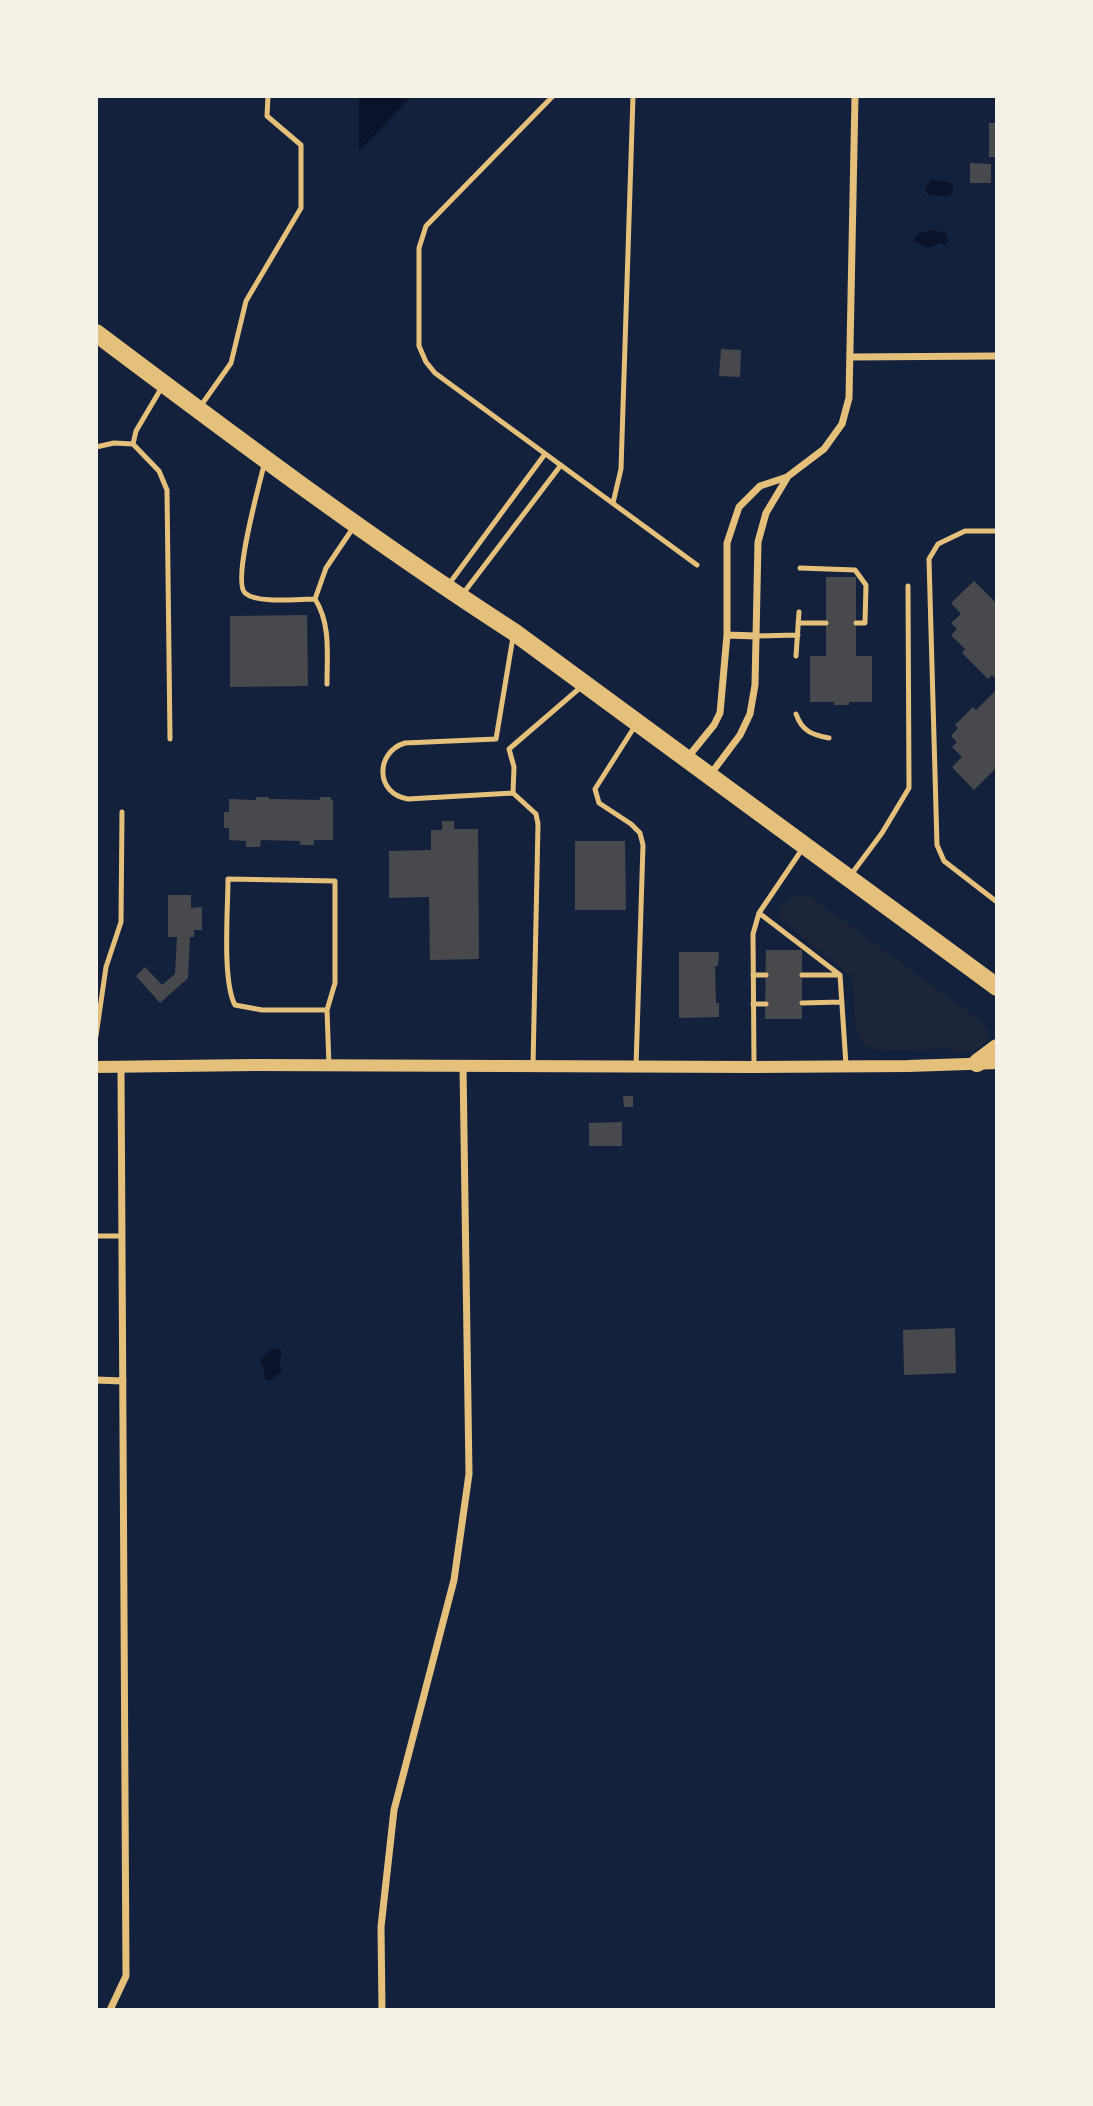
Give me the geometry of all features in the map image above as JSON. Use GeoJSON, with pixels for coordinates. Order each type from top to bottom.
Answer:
{"type":"FeatureCollection","features":[{"type":"Feature","properties":{"kind":"main road"},"geometry":{"type":"LineString","coordinates":[[96,333],[453,593],[514,632],[997,987]]}},
{"type":"Feature","properties":{"kind":"main road"},"geometry":{"type":"LineString","coordinates":[[977,1063],[997,1048]]}},
{"type":"Feature","properties":{"kind":"street"},"geometry":{"type":"LineString","coordinates":[[687,760],[720,713],[727,635],[727,543],[739,507],[760,486],[787,477],[824,449],[842,424],[849,398],[855,96]]}},
{"type":"Feature","properties":{"kind":"street"},"geometry":{"type":"LineString","coordinates":[[850,356],[997,356]]}},
{"type":"Feature","properties":{"kind":"street"},"geometry":{"type":"LineString","coordinates":[[709,776],[740,735],[750,714],[755,685],[758,542],[766,513],[787,477]]}},
{"type":"Feature","properties":{"kind":"street"},"geometry":{"type":"LineString","coordinates":[[727,635],[756,636]]}},
{"type":"Feature","properties":{"kind":"street"},"geometry":{"type":"LineString","coordinates":[[96,1068],[754,1067],[997,1063]]}},
{"type":"Feature","properties":{"kind":"street"},"geometry":{"type":"LineString","coordinates":[[382,2010],[381,1927],[394,1810],[454,1580],[469,1474],[463,1066]]}},
{"type":"Feature","properties":{"kind":"street"},"geometry":{"type":"LineString","coordinates":[[110,2010],[126,1976],[121,1067]]}},
{"type":"Feature","properties":{"kind":"street"},"geometry":{"type":"LineString","coordinates":[[96,1380],[124,1381]]}},
{"type":"Feature","properties":{"kind":"lane"},"geometry":{"type":"LineString","coordinates":[[199,410],[231,363],[246,301],[301,208],[301,145],[267,116],[268,96]]}},
{"type":"Feature","properties":{"kind":"lane"},"geometry":{"type":"LineString","coordinates":[[553,96],[426,226],[419,248],[419,346],[426,362],[435,373],[697,565]]}},
{"type":"Feature","properties":{"kind":"lane"},"geometry":{"type":"LineString","coordinates":[[613,503],[621,469],[633,96]]}},
{"type":"Feature","properties":{"kind":"lane"},"geometry":{"type":"LineString","coordinates":[[133,444],[136,431],[164,384]]}},
{"type":"Feature","properties":{"kind":"lane"},"geometry":{"type":"LineString","coordinates":[[96,447],[114,443],[133,444],[159,471],[167,490],[170,738]]}},
{"type":"Feature","properties":{"kind":"lane"},"geometry":{"type":"LineString","coordinates":[[453,593],[545,454]]}},
{"type":"Feature","properties":{"kind":"lane"},"geometry":{"type":"LineString","coordinates":[[265,458],[250,523],[241,587],[246,594],[256,599],[315,599]]}},
{"type":"Feature","properties":{"kind":"lane"},"geometry":{"type":"LineString","coordinates":[[453,593],[561,465]]}},
{"type":"Feature","properties":{"kind":"lane"},"geometry":{"type":"LineString","coordinates":[[315,599],[326,568],[356,523]]}},
{"type":"Feature","properties":{"kind":"lane"},"geometry":{"type":"LineString","coordinates":[[997,531],[965,531],[938,544],[929,559],[937,845],[944,861],[997,902]]}},
{"type":"Feature","properties":{"kind":"lane"},"geometry":{"type":"LineString","coordinates":[[800,568],[855,570],[866,585],[865,623],[856,623]]}},
{"type":"Feature","properties":{"kind":"lane"},"geometry":{"type":"LineString","coordinates":[[848,878],[882,833],[909,788],[908,586]]}},
{"type":"Feature","properties":{"kind":"lane"},"geometry":{"type":"LineString","coordinates":[[315,599],[322,610],[326,625],[327,684]]}},
{"type":"Feature","properties":{"kind":"lane"},"geometry":{"type":"LineString","coordinates":[[796,656],[799,612]]}},
{"type":"Feature","properties":{"kind":"lane"},"geometry":{"type":"LineString","coordinates":[[798,623],[826,623]]}},
{"type":"Feature","properties":{"kind":"lane"},"geometry":{"type":"LineString","coordinates":[[496,739],[514,632]]}},
{"type":"Feature","properties":{"kind":"lane"},"geometry":{"type":"LineString","coordinates":[[756,636],[798,635]]}},
{"type":"Feature","properties":{"kind":"lane"},"geometry":{"type":"LineString","coordinates":[[509,749],[583,685]]}},
{"type":"Feature","properties":{"kind":"lane"},"geometry":{"type":"LineString","coordinates":[[796,714],[806,731],[829,738]]}},
{"type":"Feature","properties":{"kind":"lane"},"geometry":{"type":"LineString","coordinates":[[636,1067],[643,845],[640,834],[599,803],[595,789],[637,723]]}},
{"type":"Feature","properties":{"kind":"lane"},"geometry":{"type":"LineString","coordinates":[[513,793],[514,767],[509,749],[496,739],[405,743],[398,745],[387,756],[383,765],[383,781],[388,790],[399,798],[513,793],[536,814],[538,824],[533,1066]]}},
{"type":"Feature","properties":{"kind":"lane"},"geometry":{"type":"LineString","coordinates":[[96,1036],[106,967],[121,922],[122,812]]}},
{"type":"Feature","properties":{"kind":"lane"},"geometry":{"type":"LineString","coordinates":[[754,1067],[753,933],[759,913],[805,846]]}},
{"type":"Feature","properties":{"kind":"lane"},"geometry":{"type":"LineString","coordinates":[[327,1010],[262,1010],[235,1005],[228,980],[228,879],[335,881],[335,983],[327,1010],[329,1066]]}},
{"type":"Feature","properties":{"kind":"lane"},"geometry":{"type":"LineString","coordinates":[[759,913],[840,975],[846,1066]]}},
{"type":"Feature","properties":{"kind":"lane"},"geometry":{"type":"LineString","coordinates":[[753,975],[766,975]]}},
{"type":"Feature","properties":{"kind":"lane"},"geometry":{"type":"LineString","coordinates":[[802,975],[840,975]]}},
{"type":"Feature","properties":{"kind":"lane"},"geometry":{"type":"LineString","coordinates":[[802,1003],[842,1002]]}},
{"type":"Feature","properties":{"kind":"lane"},"geometry":{"type":"LineString","coordinates":[[753,1004],[766,1004]]}},
{"type":"Feature","properties":{"kind":"lane"},"geometry":{"type":"LineString","coordinates":[[96,1236],[122,1236]]}},
{"type":"Feature","properties":{"kind":"shaded area"},"geometry":{"type":"Polygon","coordinates":[[[359,96],[412,96],[359,151],[359,96]]]}},
{"type":"Feature","properties":{"kind":"shaded area"},"geometry":{"type":"Polygon","coordinates":[[[932,180],[949,182],[953,185],[953,192],[949,196],[929,195],[926,187],[932,180]]]}},
{"type":"Feature","properties":{"kind":"shaded area"},"geometry":{"type":"Polygon","coordinates":[[[933,230],[946,233],[948,242],[926,248],[914,240],[919,233],[933,230]]]}},
{"type":"Feature","properties":{"kind":"shaded area"},"geometry":{"type":"Polygon","coordinates":[[[796,895],[809,896],[815,900],[982,1022],[987,1030],[988,1040],[975,1050],[952,1053],[951,1048],[897,1050],[868,1047],[859,1036],[855,1024],[852,977],[778,917],[780,907],[796,895]]]}},
{"type":"Feature","properties":{"kind":"shaded area"},"geometry":{"type":"Polygon","coordinates":[[[276,1348],[282,1352],[279,1361],[282,1371],[272,1380],[266,1380],[260,1360],[276,1348]]]}},
{"type":"Feature","properties":{"kind":"building"},"geometry":{"type":"Polygon","coordinates":[[[989,123],[997,123],[997,157],[989,157],[989,123]]]}},
{"type":"Feature","properties":{"kind":"building"},"geometry":{"type":"Polygon","coordinates":[[[970,163],[991,164],[991,183],[970,183],[970,163]]]}},
{"type":"Feature","properties":{"kind":"building"},"geometry":{"type":"Polygon","coordinates":[[[721,349],[741,350],[740,377],[719,376],[721,349]]]}},
{"type":"Feature","properties":{"kind":"building"},"geometry":{"type":"Polygon","coordinates":[[[826,577],[856,577],[856,656],[872,656],[872,702],[834,705],[834,702],[810,702],[810,656],[826,656],[826,577]]]}},
{"type":"Feature","properties":{"kind":"building"},"geometry":{"type":"Polygon","coordinates":[[[974,581],[997,604],[997,680],[992,675],[988,679],[962,653],[965,649],[951,635],[957,629],[951,623],[961,614],[951,603],[974,581]]]}},
{"type":"Feature","properties":{"kind":"building"},"geometry":{"type":"Polygon","coordinates":[[[307,615],[308,686],[230,687],[230,616],[307,615]]]}},
{"type":"Feature","properties":{"kind":"building"},"geometry":{"type":"Polygon","coordinates":[[[997,689],[997,767],[974,790],[952,767],[962,757],[952,747],[957,742],[951,736],[958,728],[955,725],[973,707],[976,710],[997,689]]]}},
{"type":"Feature","properties":{"kind":"building"},"geometry":{"type":"Polygon","coordinates":[[[256,797],[320,800],[320,797],[331,797],[333,840],[314,840],[314,845],[300,845],[300,841],[261,840],[260,847],[246,847],[246,841],[229,840],[229,828],[224,828],[224,812],[229,812],[229,799],[256,800],[256,797]]]}},
{"type":"Feature","properties":{"kind":"building"},"geometry":{"type":"Polygon","coordinates":[[[442,821],[454,821],[454,829],[478,829],[479,959],[430,960],[429,897],[389,898],[389,851],[431,850],[431,830],[442,830],[442,821]]]}},
{"type":"Feature","properties":{"kind":"building"},"geometry":{"type":"Polygon","coordinates":[[[575,841],[625,841],[626,910],[575,910],[575,841]]]}},
{"type":"Feature","properties":{"kind":"building"},"geometry":{"type":"Polygon","coordinates":[[[168,895],[191,895],[191,908],[202,907],[202,930],[194,930],[194,937],[190,937],[188,978],[160,1003],[136,976],[145,967],[162,985],[175,974],[177,937],[168,937],[168,895]]]}},
{"type":"Feature","properties":{"kind":"building"},"geometry":{"type":"Polygon","coordinates":[[[766,950],[802,950],[802,1019],[765,1019],[766,950]]]}},
{"type":"Feature","properties":{"kind":"building"},"geometry":{"type":"Polygon","coordinates":[[[679,952],[719,952],[718,966],[715,966],[719,1017],[679,1018],[679,952]]]}},
{"type":"Feature","properties":{"kind":"building"},"geometry":{"type":"Polygon","coordinates":[[[623,1096],[633,1096],[633,1107],[624,1107],[623,1096]]]}},
{"type":"Feature","properties":{"kind":"building"},"geometry":{"type":"Polygon","coordinates":[[[622,1122],[622,1146],[589,1146],[589,1123],[622,1122]]]}},
{"type":"Feature","properties":{"kind":"building"},"geometry":{"type":"Polygon","coordinates":[[[955,1328],[956,1373],[904,1375],[903,1330],[955,1328]]]}}]}
